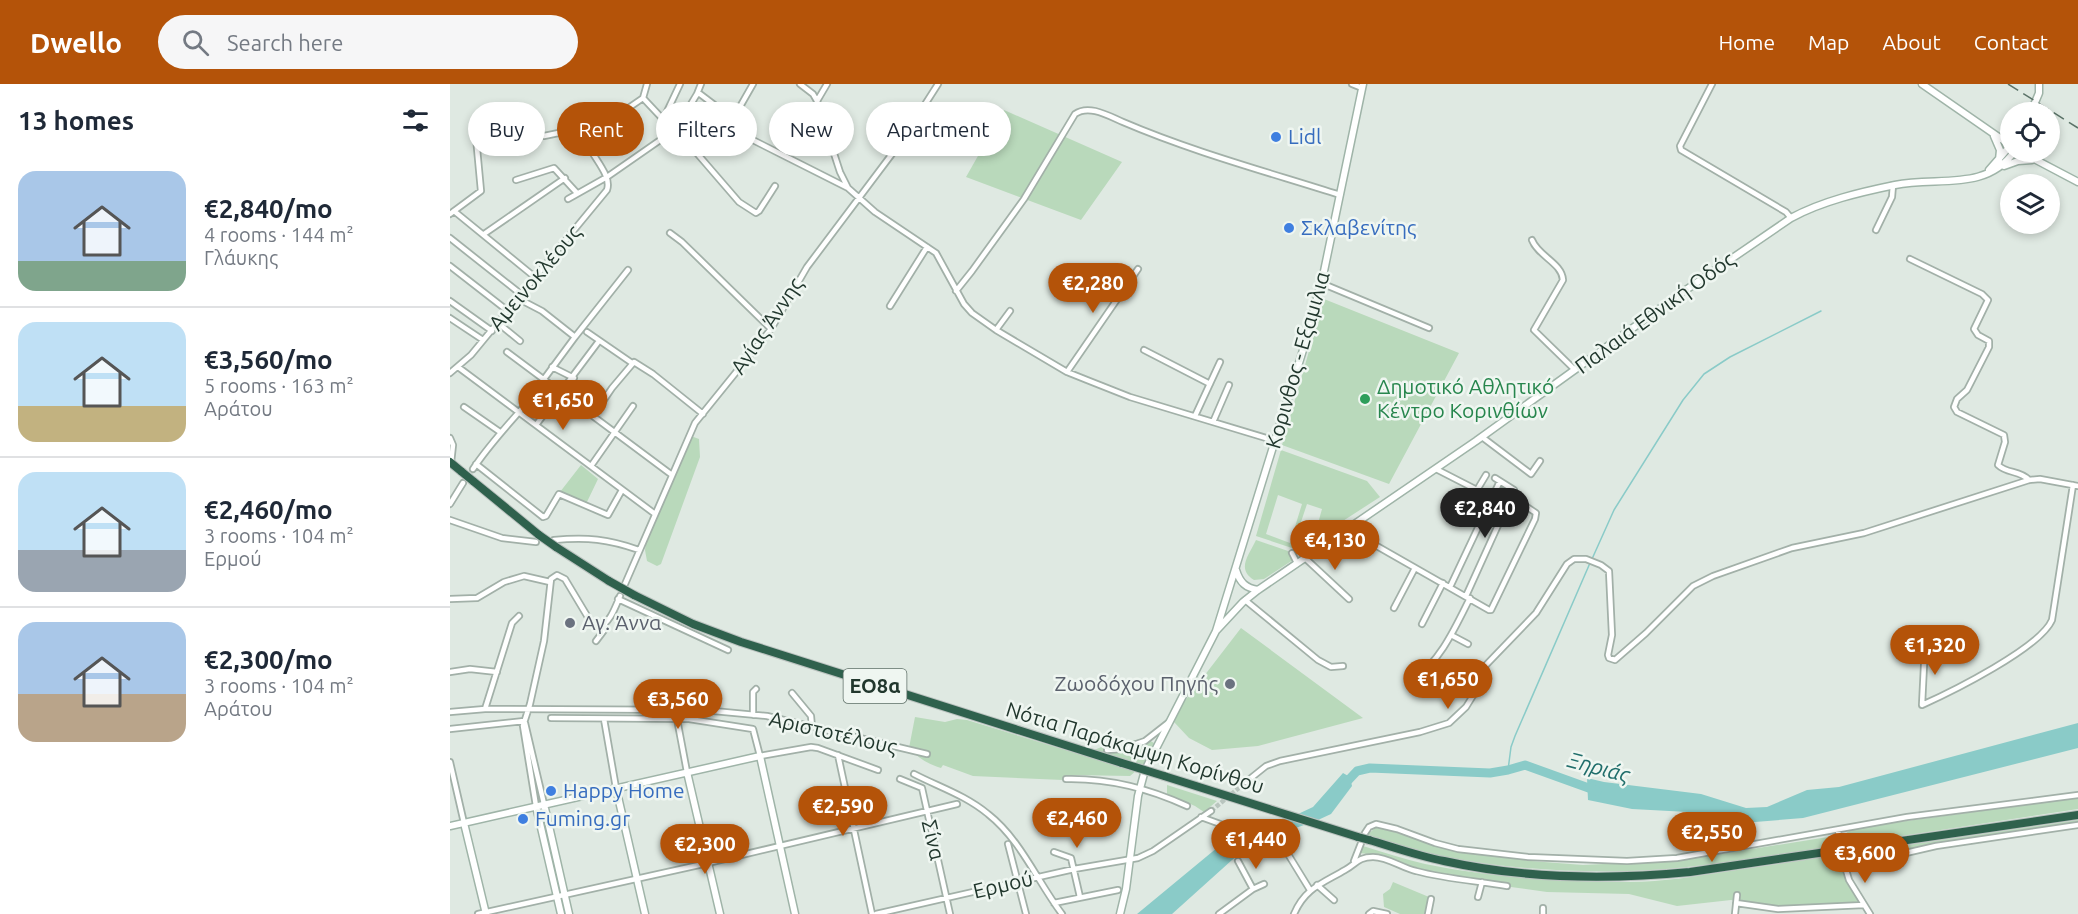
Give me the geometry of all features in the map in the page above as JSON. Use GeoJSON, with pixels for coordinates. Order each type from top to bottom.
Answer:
{"type":"FeatureCollection","features":[{"type":"Feature","properties":{"kind":"highway","name":"Νότια Παράκαμψη Κορίνθου"},"geometry":{"type":"LineString","coordinates":[[450,462],[538,538],[555,544],[634,595],[693,624],[741,642],[1122,763],[1442,861],[1510,873],[1645,877],[2078,815]]}},
{"type":"Feature","properties":{"kind":"street"},"geometry":{"type":"LineString","coordinates":[[637,102],[643,98],[647,84]]}},
{"type":"Feature","properties":{"kind":"street"},"geometry":{"type":"LineString","coordinates":[[672,102],[680,84]]}},
{"type":"Feature","properties":{"kind":"street"},"geometry":{"type":"LineString","coordinates":[[692,102],[701,84]]}},
{"type":"Feature","properties":{"kind":"street"},"geometry":{"type":"LineString","coordinates":[[743,102],[753,84]]}},
{"type":"Feature","properties":{"kind":"street"},"geometry":{"type":"LineString","coordinates":[[800,84],[813,94],[817,101],[840,172],[848,188]]}},
{"type":"Feature","properties":{"kind":"street"},"geometry":{"type":"LineString","coordinates":[[817,101],[827,84]]}},
{"type":"Feature","properties":{"kind":"street","name":"Αγίας Άννης"},"geometry":{"type":"LineString","coordinates":[[625,584],[693,427],[771,329],[807,267],[901,142],[938,84]]}},
{"type":"Feature","properties":{"kind":"street"},"geometry":{"type":"LineString","coordinates":[[1352,84],[1362,86]]}},
{"type":"Feature","properties":{"kind":"street"},"geometry":{"type":"LineString","coordinates":[[1712,84],[1681,143],[1681,150],[1770,202],[1791,218]]}},
{"type":"Feature","properties":{"kind":"street"},"geometry":{"type":"LineString","coordinates":[[1922,84],[2000,138]]}},
{"type":"Feature","properties":{"kind":"street"},"geometry":{"type":"LineString","coordinates":[[2035,102],[2039,93],[2039,84]]}},
{"type":"Feature","properties":{"kind":"street","name":"Κορινθος - Εξαμιλια"},"geometry":{"type":"LineString","coordinates":[[1216,631],[1276,441],[1321,283],[1362,86]]}},
{"type":"Feature","properties":{"kind":"street"},"geometry":{"type":"LineString","coordinates":[[697,94],[711,102]]}},
{"type":"Feature","properties":{"kind":"street"},"geometry":{"type":"LineString","coordinates":[[643,98],[656,112]]}},
{"type":"Feature","properties":{"kind":"street"},"geometry":{"type":"LineString","coordinates":[[956,291],[1024,199],[1075,114],[1083,110],[1096,112],[1169,140],[1340,195]]}},
{"type":"Feature","properties":{"kind":"street"},"geometry":{"type":"LineString","coordinates":[[1981,176],[1999,160],[2000,150],[1992,132]]}},
{"type":"Feature","properties":{"kind":"street"},"geometry":{"type":"LineString","coordinates":[[757,142],[848,188],[875,212],[936,253],[956,291],[972,313],[1067,372],[1130,396],[1276,441]]}},
{"type":"Feature","properties":{"kind":"street"},"geometry":{"type":"LineString","coordinates":[[568,199],[607,177],[656,143]]}},
{"type":"Feature","properties":{"kind":"street"},"geometry":{"type":"LineString","coordinates":[[478,156],[481,191],[452,213],[484,234],[536,278]]}},
{"type":"Feature","properties":{"kind":"street"},"geometry":{"type":"LineString","coordinates":[[594,156],[607,177]]}},
{"type":"Feature","properties":{"kind":"street"},"geometry":{"type":"LineString","coordinates":[[698,156],[726,188],[749,210],[756,213],[775,186]]}},
{"type":"Feature","properties":{"kind":"street","name":"Παλαιά Εθνική Οδός"},"geometry":{"type":"LineString","coordinates":[[1216,631],[1245,600],[1258,590],[1482,437],[1680,294],[1791,218],[1841,199],[1893,185],[1919,181],[1955,182],[1981,176],[1998,168],[2004,162]]}},
{"type":"Feature","properties":{"kind":"street"},"geometry":{"type":"LineString","coordinates":[[1998,168],[2015,162]]}},
{"type":"Feature","properties":{"kind":"street"},"geometry":{"type":"LineString","coordinates":[[2038,162],[2078,182]]}},
{"type":"Feature","properties":{"kind":"street"},"geometry":{"type":"LineString","coordinates":[[516,180],[554,168],[577,193]]}},
{"type":"Feature","properties":{"kind":"street","name":"Αμεινοκλέους"},"geometry":{"type":"LineString","coordinates":[[453,369],[492,331],[607,190],[609,184],[607,177]]}},
{"type":"Feature","properties":{"kind":"street"},"geometry":{"type":"LineString","coordinates":[[484,234],[564,178]]}},
{"type":"Feature","properties":{"kind":"street"},"geometry":{"type":"LineString","coordinates":[[1876,230],[1892,197],[1893,185]]}},
{"type":"Feature","properties":{"kind":"street"},"geometry":{"type":"LineString","coordinates":[[670,233],[771,329]]}},
{"type":"Feature","properties":{"kind":"street"},"geometry":{"type":"LineString","coordinates":[[450,238],[520,297],[575,337]]}},
{"type":"Feature","properties":{"kind":"street"},"geometry":{"type":"LineString","coordinates":[[1532,240],[1538,250],[1556,266],[1563,276],[1563,280],[1534,330],[1575,370]]}},
{"type":"Feature","properties":{"kind":"street"},"geometry":{"type":"LineString","coordinates":[[890,306],[927,247]]}},
{"type":"Feature","properties":{"kind":"street"},"geometry":{"type":"LineString","coordinates":[[1910,259],[1982,294],[1988,300],[1974,329],[1978,335],[1989,341],[1989,347],[1967,390],[1957,399],[1954,407],[1957,412],[2004,435],[2005,442],[1998,465],[2002,469],[2021,473],[2029,480]]}},
{"type":"Feature","properties":{"kind":"street"},"geometry":{"type":"LineString","coordinates":[[450,266],[508,311]]}},
{"type":"Feature","properties":{"kind":"street"},"geometry":{"type":"LineString","coordinates":[[1067,372],[1138,269]]}},
{"type":"Feature","properties":{"kind":"street"},"geometry":{"type":"LineString","coordinates":[[473,469],[500,432],[520,413],[552,367],[628,270]]}},
{"type":"Feature","properties":{"kind":"street"},"geometry":{"type":"LineString","coordinates":[[1321,283],[1429,328]]}},
{"type":"Feature","properties":{"kind":"street"},"geometry":{"type":"LineString","coordinates":[[450,301],[492,331]]}},
{"type":"Feature","properties":{"kind":"street"},"geometry":{"type":"LineString","coordinates":[[996,330],[1010,311]]}},
{"type":"Feature","properties":{"kind":"street"},"geometry":{"type":"LineString","coordinates":[[450,318],[483,340]]}},
{"type":"Feature","properties":{"kind":"street"},"geometry":{"type":"LineString","coordinates":[[498,323],[520,341]]}},
{"type":"Feature","properties":{"kind":"street"},"geometry":{"type":"LineString","coordinates":[[587,332],[632,363],[639,364],[703,414]]}},
{"type":"Feature","properties":{"kind":"street"},"geometry":{"type":"LineString","coordinates":[[536,425],[600,341]]}},
{"type":"Feature","properties":{"kind":"street"},"geometry":{"type":"LineString","coordinates":[[1144,350],[1210,384]]}},
{"type":"Feature","properties":{"kind":"street"},"geometry":{"type":"LineString","coordinates":[[507,352],[672,475]]}},
{"type":"Feature","properties":{"kind":"street"},"geometry":{"type":"LineString","coordinates":[[1195,416],[1220,362]]}},
{"type":"Feature","properties":{"kind":"street"},"geometry":{"type":"LineString","coordinates":[[593,416],[632,363]]}},
{"type":"Feature","properties":{"kind":"street"},"geometry":{"type":"LineString","coordinates":[[552,367],[574,378]]}},
{"type":"Feature","properties":{"kind":"street"},"geometry":{"type":"LineString","coordinates":[[453,369],[520,413],[655,514]]}},
{"type":"Feature","properties":{"kind":"street"},"geometry":{"type":"LineString","coordinates":[[1213,422],[1229,385]]}},
{"type":"Feature","properties":{"kind":"street"},"geometry":{"type":"LineString","coordinates":[[591,466],[633,406]]}},
{"type":"Feature","properties":{"kind":"street"},"geometry":{"type":"LineString","coordinates":[[464,407],[500,432]]}},
{"type":"Feature","properties":{"kind":"street"},"geometry":{"type":"LineString","coordinates":[[1482,437],[1532,474],[1540,461]]}},
{"type":"Feature","properties":{"kind":"street"},"geometry":{"type":"LineString","coordinates":[[450,438],[453,445],[450,462]]}},
{"type":"Feature","properties":{"kind":"street"},"geometry":{"type":"LineString","coordinates":[[476,464],[543,517],[546,516],[558,494],[608,514],[622,490]]}},
{"type":"Feature","properties":{"kind":"street"},"geometry":{"type":"LineString","coordinates":[[1436,469],[1477,490],[1486,475]]}},
{"type":"Feature","properties":{"kind":"street"},"geometry":{"type":"LineString","coordinates":[[1412,681],[1428,666],[1451,634],[1514,490],[1498,480],[1450,587]]}},
{"type":"Feature","properties":{"kind":"street"},"geometry":{"type":"LineString","coordinates":[[1245,782],[1266,766],[1280,761],[1420,732],[1449,723],[1466,707],[1486,665],[1536,613],[1567,564],[1574,559],[1595,562],[1607,569],[1610,574],[1612,635],[1608,655],[1609,658],[1615,660],[1693,586],[1713,576],[1775,553],[1864,533],[2029,480],[2075,485],[2052,620],[2047,629],[2021,650],[1977,678],[1922,705],[1925,645]]}},
{"type":"Feature","properties":{"kind":"street"},"geometry":{"type":"LineString","coordinates":[[450,504],[463,483]]}},
{"type":"Feature","properties":{"kind":"street"},"geometry":{"type":"LineString","coordinates":[[1347,530],[1491,610],[1535,519],[1536,513],[1527,507]]}},
{"type":"Feature","properties":{"kind":"street"},"geometry":{"type":"LineString","coordinates":[[450,520],[502,538],[538,538]]}},
{"type":"Feature","properties":{"kind":"street"},"geometry":{"type":"LineString","coordinates":[[555,544],[583,537],[604,539],[639,550]]}},
{"type":"Feature","properties":{"kind":"street"},"geometry":{"type":"LineString","coordinates":[[1292,553],[1297,563]]}},
{"type":"Feature","properties":{"kind":"street"},"geometry":{"type":"LineString","coordinates":[[1305,558],[1349,599]]}},
{"type":"Feature","properties":{"kind":"street"},"geometry":{"type":"LineString","coordinates":[[1394,608],[1415,568]]}},
{"type":"Feature","properties":{"kind":"street"},"geometry":{"type":"LineString","coordinates":[[1235,569],[1238,579],[1243,584],[1250,589],[1258,590]]}},
{"type":"Feature","properties":{"kind":"street"},"geometry":{"type":"LineString","coordinates":[[450,599],[477,598],[496,586],[524,576],[550,582]]}},
{"type":"Feature","properties":{"kind":"street"},"geometry":{"type":"LineString","coordinates":[[561,914],[536,806],[523,733],[544,641],[550,582],[554,576],[565,579],[592,624],[598,627],[605,624]]}},
{"type":"Feature","properties":{"kind":"street"},"geometry":{"type":"LineString","coordinates":[[1422,624],[1443,583]]}},
{"type":"Feature","properties":{"kind":"street"},"geometry":{"type":"LineString","coordinates":[[596,640],[605,629],[605,624],[619,598],[728,650]]}},
{"type":"Feature","properties":{"kind":"street"},"geometry":{"type":"LineString","coordinates":[[1245,600],[1318,660],[1331,667],[1343,666]]}},
{"type":"Feature","properties":{"kind":"street"},"geometry":{"type":"LineString","coordinates":[[485,709],[512,623],[519,616]]}},
{"type":"Feature","properties":{"kind":"street"},"geometry":{"type":"LineString","coordinates":[[1120,914],[1140,787],[1147,763],[1216,631]]}},
{"type":"Feature","properties":{"kind":"street"},"geometry":{"type":"LineString","coordinates":[[1451,634],[1468,644]]}},
{"type":"Feature","properties":{"kind":"street"},"geometry":{"type":"LineString","coordinates":[[450,672],[470,669],[497,672]]}},
{"type":"Feature","properties":{"kind":"street"},"geometry":{"type":"LineString","coordinates":[[753,715],[753,692],[756,688]]}},
{"type":"Feature","properties":{"kind":"street"},"geometry":{"type":"LineString","coordinates":[[792,693],[812,716],[812,727]]}},
{"type":"Feature","properties":{"kind":"street","name":"Αριστοτέλους"},"geometry":{"type":"LineString","coordinates":[[450,712],[485,709],[703,710],[753,715],[927,754]]}},
{"type":"Feature","properties":{"kind":"street"},"geometry":{"type":"LineString","coordinates":[[551,718],[677,719],[716,722],[753,729],[795,914]]}},
{"type":"Feature","properties":{"kind":"street"},"geometry":{"type":"LineString","coordinates":[[604,718],[616,788],[645,914]]}},
{"type":"Feature","properties":{"kind":"street"},"geometry":{"type":"LineString","coordinates":[[677,719],[720,914]]}},
{"type":"Feature","properties":{"kind":"street"},"geometry":{"type":"LineString","coordinates":[[450,729],[524,721]]}},
{"type":"Feature","properties":{"kind":"street"},"geometry":{"type":"LineString","coordinates":[[524,721],[569,914]]}},
{"type":"Feature","properties":{"kind":"street"},"geometry":{"type":"LineString","coordinates":[[1107,750],[1122,749],[1145,741],[1168,723]]}},
{"type":"Feature","properties":{"kind":"street"},"geometry":{"type":"LineString","coordinates":[[450,826],[760,756],[811,747],[878,771]]}},
{"type":"Feature","properties":{"kind":"street"},"geometry":{"type":"LineString","coordinates":[[838,755],[853,830],[874,914]]}},
{"type":"Feature","properties":{"kind":"street"},"geometry":{"type":"LineString","coordinates":[[450,762],[486,913]]}},
{"type":"Feature","properties":{"kind":"street"},"geometry":{"type":"LineString","coordinates":[[914,774],[962,796],[987,813],[1021,851],[1062,914]]}},
{"type":"Feature","properties":{"kind":"street","name":"Σίνα"},"geometry":{"type":"LineString","coordinates":[[900,779],[921,788],[950,914]]}},
{"type":"Feature","properties":{"kind":"street"},"geometry":{"type":"LineString","coordinates":[[1066,779],[1096,780],[1140,787],[1188,806]]}},
{"type":"Feature","properties":{"kind":"street"},"geometry":{"type":"LineString","coordinates":[[1294,914],[1303,897],[1311,890],[1347,869],[1354,861],[1365,833],[1376,824],[1458,849],[1528,857],[1627,861],[1677,858],[1907,817],[2078,795]]}},
{"type":"Feature","properties":{"kind":"street"},"geometry":{"type":"LineString","coordinates":[[478,914],[853,830],[957,804]]}},
{"type":"Feature","properties":{"kind":"street","name":"Ερμού"},"geometry":{"type":"LineString","coordinates":[[874,914],[1074,869],[1138,858],[1153,851],[1211,810]]}},
{"type":"Feature","properties":{"kind":"street"},"geometry":{"type":"LineString","coordinates":[[1201,818],[1223,825]]}},
{"type":"Feature","properties":{"kind":"street"},"geometry":{"type":"LineString","coordinates":[[1845,867],[1936,846],[2078,825]]}},
{"type":"Feature","properties":{"kind":"street"},"geometry":{"type":"LineString","coordinates":[[1838,830],[1840,845]]}},
{"type":"Feature","properties":{"kind":"street"},"geometry":{"type":"LineString","coordinates":[[1008,844],[1026,914]]}},
{"type":"Feature","properties":{"kind":"street"},"geometry":{"type":"LineString","coordinates":[[1283,846],[1311,890]]}},
{"type":"Feature","properties":{"kind":"street"},"geometry":{"type":"LineString","coordinates":[[1054,852],[1071,858],[1080,897]]}},
{"type":"Feature","properties":{"kind":"street"},"geometry":{"type":"LineString","coordinates":[[1354,861],[1374,857],[1416,871],[1507,886]]}},
{"type":"Feature","properties":{"kind":"street"},"geometry":{"type":"LineString","coordinates":[[1843,860],[1849,880],[1870,914]]}},
{"type":"Feature","properties":{"kind":"street"},"geometry":{"type":"LineString","coordinates":[[1238,861],[1252,889]]}},
{"type":"Feature","properties":{"kind":"street"},"geometry":{"type":"LineString","coordinates":[[1479,897],[1482,882]]}},
{"type":"Feature","properties":{"kind":"street"},"geometry":{"type":"LineString","coordinates":[[1220,914],[1252,889],[1264,884]]}},
{"type":"Feature","properties":{"kind":"street"},"geometry":{"type":"LineString","coordinates":[[1317,885],[1334,900]]}},
{"type":"Feature","properties":{"kind":"street"},"geometry":{"type":"LineString","coordinates":[[1054,903],[1118,890]]}},
{"type":"Feature","properties":{"kind":"street"},"geometry":{"type":"LineString","coordinates":[[1735,914],[1737,895]]}},
{"type":"Feature","properties":{"kind":"street"},"geometry":{"type":"LineString","coordinates":[[1428,914],[1431,898]]}},
{"type":"Feature","properties":{"kind":"street"},"geometry":{"type":"LineString","coordinates":[[1736,903],[1778,909],[1864,905]]}},
{"type":"Feature","properties":{"kind":"street"},"geometry":{"type":"LineString","coordinates":[[1369,914],[1373,911],[1387,914]]}},
{"type":"Feature","properties":{"kind":"green space"},"geometry":{"type":"Polygon","coordinates":[[[1011,113],[1122,162],[1081,220],[966,177],[978,156],[1011,156],[1011,113]]]}},
{"type":"Feature","properties":{"kind":"green space","name":"Δημοτικό Αθλητικό Κέντρο Κορινθίων"},"geometry":{"type":"Polygon","coordinates":[[[1324,299],[1459,353],[1389,484],[1282,445],[1324,299]]]}},
{"type":"Feature","properties":{"kind":"green space"},"geometry":{"type":"Polygon","coordinates":[[[691,436],[699,439],[700,457],[661,564],[657,566],[647,561],[646,542],[691,436]]]}},
{"type":"Feature","properties":{"kind":"green space"},"geometry":{"type":"Polygon","coordinates":[[[1281,450],[1367,481],[1380,497],[1298,550],[1256,536],[1281,450]],[[1278,495],[1266,534],[1290,543],[1302,504],[1278,495]],[[1307,504],[1299,528],[1315,534],[1322,509],[1307,504]]]}},
{"type":"Feature","properties":{"kind":"green space"},"geometry":{"type":"Polygon","coordinates":[[[581,465],[598,479],[586,504],[560,492],[581,465]]]}},
{"type":"Feature","properties":{"kind":"green space"},"geometry":{"type":"Polygon","coordinates":[[[1256,540],[1288,551],[1293,560],[1264,579],[1254,580],[1249,576],[1245,566],[1256,540]]]}},
{"type":"Feature","properties":{"kind":"green space"},"geometry":{"type":"Polygon","coordinates":[[[1241,628],[1363,718],[1258,746],[1212,750],[1189,738],[1174,722],[1184,702],[1241,628]]]}},
{"type":"Feature","properties":{"kind":"green space"},"geometry":{"type":"Polygon","coordinates":[[[915,717],[945,722],[957,719],[967,720],[1082,755],[1116,741],[1127,742],[1145,738],[1154,743],[1143,765],[1130,776],[1072,775],[1063,780],[973,776],[943,765],[941,768],[912,752],[909,748],[915,717]]]}},
{"type":"Feature","properties":{"kind":"green space"},"geometry":{"type":"Polygon","coordinates":[[[1167,785],[1217,801],[1204,812],[1167,794],[1167,785]]]}},
{"type":"Feature","properties":{"kind":"green space"},"geometry":{"type":"Polygon","coordinates":[[[2078,798],[2078,809],[1842,845],[1845,834],[1861,827],[2078,798]]]}},
{"type":"Feature","properties":{"kind":"green space"},"geometry":{"type":"Polygon","coordinates":[[[2078,820],[2078,823],[1935,843],[1851,862],[1845,859],[1840,860],[1844,876],[1860,903],[1829,905],[1767,905],[1731,900],[1677,906],[1629,894],[1547,892],[1422,870],[1375,855],[1360,853],[1363,846],[1449,869],[1526,878],[1642,882],[1693,877],[2078,820]]]}},
{"type":"Feature","properties":{"kind":"green space"},"geometry":{"type":"Polygon","coordinates":[[[1375,828],[1449,849],[1531,861],[1583,865],[1683,860],[1828,837],[1836,841],[1836,846],[1680,868],[1628,871],[1562,870],[1496,865],[1430,854],[1366,836],[1375,828]]]}},
{"type":"Feature","properties":{"kind":"green space"},"geometry":{"type":"Polygon","coordinates":[[[1393,882],[1429,897],[1425,914],[1400,914],[1384,907],[1383,894],[1390,889],[1393,882]]]}},
{"type":"Feature","properties":{"kind":"water"},"geometry":{"type":"Polygon","coordinates":[[[2078,723],[2078,748],[1803,818],[1730,824],[1688,812],[1632,809],[1588,800],[1587,778],[1701,794],[1746,808],[1767,807],[1807,790],[1839,787],[2078,723]]]}},
{"type":"Feature","properties":{"kind":"water"},"geometry":{"type":"Polygon","coordinates":[[[1343,773],[1350,777],[1352,786],[1331,814],[1254,843],[1172,914],[1137,914],[1235,833],[1298,814],[1313,807],[1343,773]]]}},
{"type":"Feature","properties":{"kind":"waterway"},"geometry":{"type":"LineString","coordinates":[[1592,559],[1614,510],[1683,400],[1704,374],[1730,357],[1821,311]]}},
{"type":"Feature","properties":{"kind":"waterway"},"geometry":{"type":"LineString","coordinates":[[1508,770],[1515,736],[1590,563]]}},
{"type":"Feature","properties":{"kind":"waterway","name":"Ξηριάς"},"geometry":{"type":"LineString","coordinates":[[1342,787],[1357,771],[1370,768],[1490,773],[1525,765],[1597,791]]}},
{"type":"Feature","properties":{"kind":"tunnel"},"geometry":{"type":"LineString","coordinates":[[463,483],[473,469]]}},
{"type":"Feature","properties":{"kind":"tunnel"},"geometry":{"type":"LineString","coordinates":[[1211,811],[1246,782]]}},
{"type":"Feature","properties":{"kind":"railway"},"geometry":{"type":"LineString","coordinates":[[2008,84],[2078,128]]}},
{"type":"Feature","properties":{"kind":"place","name":"Lidl"},"geometry":{"type":"Point","coordinates":[1276,137]}},
{"type":"Feature","properties":{"kind":"place","name":"Σκλαβενίτης"},"geometry":{"type":"Point","coordinates":[1289,228]}},
{"type":"Feature","properties":{"kind":"place","name":"Δημοτικό Αθλητικό Κέντρο Κορινθίων"},"geometry":{"type":"Point","coordinates":[1365,399]}},
{"type":"Feature","properties":{"kind":"place","name":"Αγ. Άννα"},"geometry":{"type":"Point","coordinates":[570,623]}},
{"type":"Feature","properties":{"kind":"place","name":"Ζωοδόχου Πηγής"},"geometry":{"type":"Point","coordinates":[1230,684]}},
{"type":"Feature","properties":{"kind":"place","name":"Happy Home"},"geometry":{"type":"Point","coordinates":[551,791]}},
{"type":"Feature","properties":{"kind":"place","name":"Fuming.gr"},"geometry":{"type":"Point","coordinates":[523,819]}}]}
